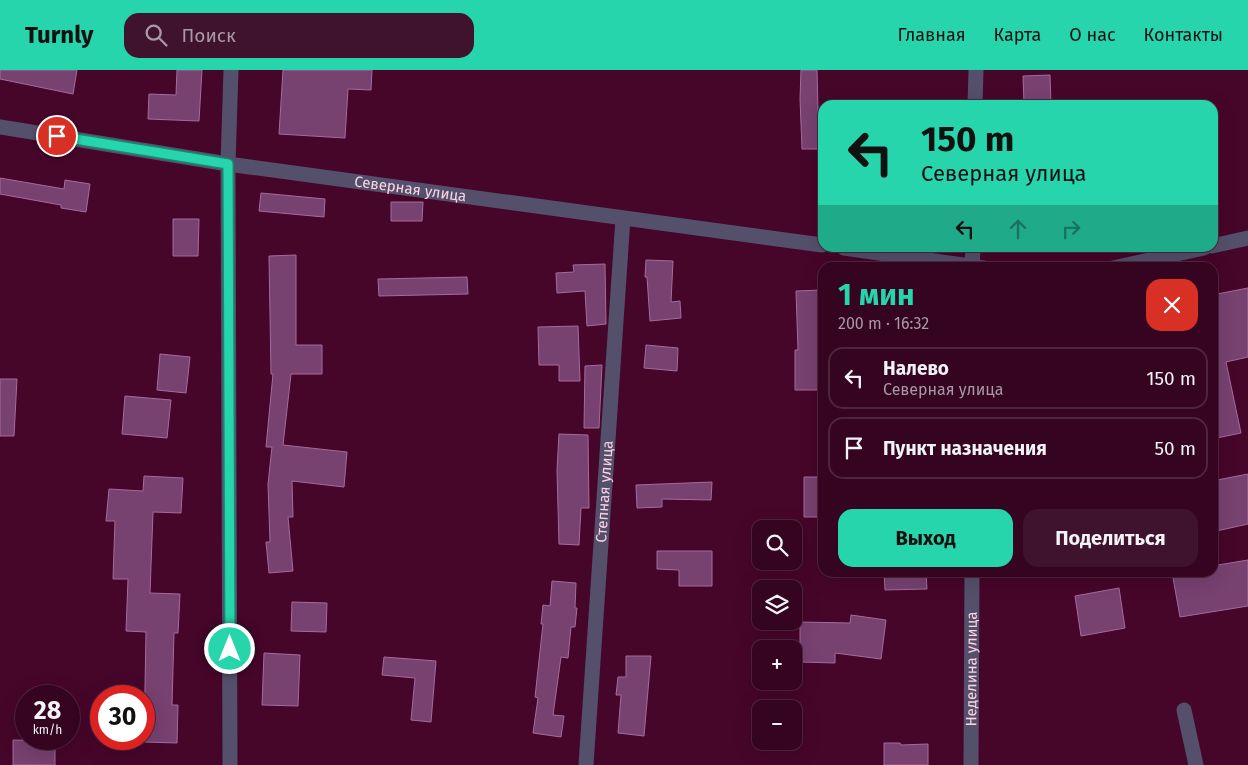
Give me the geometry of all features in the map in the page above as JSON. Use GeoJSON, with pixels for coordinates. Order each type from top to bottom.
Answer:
{"type":"FeatureCollection","features":[{"type":"Feature","properties":{"kind":"street"},"geometry":{"type":"LineString","coordinates":[[230,765],[228,164],[231,70]]}},
{"type":"Feature","properties":{"kind":"street"},"geometry":{"type":"LineString","coordinates":[[976,70],[976,100]]}},
{"type":"Feature","properties":{"kind":"street","name":"Северная улица"},"geometry":{"type":"LineString","coordinates":[[0,127],[228,164],[818,244]]}},
{"type":"Feature","properties":{"kind":"street","name":"Степная улица"},"geometry":{"type":"LineString","coordinates":[[586,765],[623,218]]}},
{"type":"Feature","properties":{"kind":"street"},"geometry":{"type":"LineString","coordinates":[[1218,245],[1248,238]]}},
{"type":"Feature","properties":{"kind":"street"},"geometry":{"type":"LineString","coordinates":[[872,252],[941,262]]}},
{"type":"Feature","properties":{"kind":"street"},"geometry":{"type":"LineString","coordinates":[[1140,262],[1186,252]]}},
{"type":"Feature","properties":{"kind":"street","name":"Неделина улица"},"geometry":{"type":"LineString","coordinates":[[971,765],[972,577]]}},
{"type":"Feature","properties":{"kind":"street"},"geometry":{"type":"LineString","coordinates":[[1184,710],[1196,765]]}},
{"type":"Feature","properties":{"kind":"building"},"geometry":{"type":"Polygon","coordinates":[[[0,70],[77,70],[73,94],[0,79],[0,70]]]}},
{"type":"Feature","properties":{"kind":"building"},"geometry":{"type":"Polygon","coordinates":[[[177,70],[202,70],[199,121],[148,119],[149,94],[176,95],[177,70]]]}},
{"type":"Feature","properties":{"kind":"building"},"geometry":{"type":"Polygon","coordinates":[[[283,70],[372,70],[371,90],[348,89],[345,138],[279,134],[283,70]]]}},
{"type":"Feature","properties":{"kind":"building"},"geometry":{"type":"Polygon","coordinates":[[[801,70],[817,70],[818,149],[802,149],[801,70]]]}},
{"type":"Feature","properties":{"kind":"building"},"geometry":{"type":"Polygon","coordinates":[[[1050,75],[1051,100],[1024,100],[1023,76],[1050,75]]]}},
{"type":"Feature","properties":{"kind":"building"},"geometry":{"type":"Polygon","coordinates":[[[0,178],[64,189],[65,180],[90,184],[86,212],[61,208],[61,205],[0,194],[0,178]]]}},
{"type":"Feature","properties":{"kind":"building"},"geometry":{"type":"Polygon","coordinates":[[[261,193],[325,199],[324,217],[259,211],[261,193]]]}},
{"type":"Feature","properties":{"kind":"building"},"geometry":{"type":"Polygon","coordinates":[[[391,202],[423,202],[422,221],[391,221],[391,202]]]}},
{"type":"Feature","properties":{"kind":"building"},"geometry":{"type":"Polygon","coordinates":[[[173,219],[199,219],[198,256],[173,256],[173,219]]]}},
{"type":"Feature","properties":{"kind":"building"},"geometry":{"type":"Polygon","coordinates":[[[296,255],[296,345],[322,345],[322,374],[291,374],[283,445],[347,452],[344,487],[292,481],[293,517],[288,517],[293,571],[269,573],[266,542],[270,542],[268,484],[272,447],[266,447],[273,374],[271,374],[269,256],[296,255]]]}},
{"type":"Feature","properties":{"kind":"building"},"geometry":{"type":"Polygon","coordinates":[[[646,260],[673,261],[671,302],[680,301],[681,318],[650,321],[647,277],[645,277],[646,260]]]}},
{"type":"Feature","properties":{"kind":"building"},"geometry":{"type":"Polygon","coordinates":[[[605,264],[606,324],[587,326],[585,291],[557,293],[556,273],[574,272],[573,265],[605,264]]]}},
{"type":"Feature","properties":{"kind":"building"},"geometry":{"type":"Polygon","coordinates":[[[467,277],[468,294],[379,296],[378,279],[467,277]]]}},
{"type":"Feature","properties":{"kind":"building"},"geometry":{"type":"Polygon","coordinates":[[[1248,288],[1248,357],[1226,362],[1241,433],[1218,438],[1218,294],[1248,288]]]}},
{"type":"Feature","properties":{"kind":"building"},"geometry":{"type":"Polygon","coordinates":[[[818,290],[818,390],[795,390],[795,350],[798,350],[796,291],[818,290]]]}},
{"type":"Feature","properties":{"kind":"building"},"geometry":{"type":"Polygon","coordinates":[[[578,326],[580,381],[559,381],[559,365],[539,365],[538,327],[578,326]]]}},
{"type":"Feature","properties":{"kind":"building"},"geometry":{"type":"Polygon","coordinates":[[[646,345],[678,348],[677,371],[644,368],[646,345]]]}},
{"type":"Feature","properties":{"kind":"building"},"geometry":{"type":"Polygon","coordinates":[[[160,354],[190,357],[186,393],[157,390],[160,354]]]}},
{"type":"Feature","properties":{"kind":"building"},"geometry":{"type":"Polygon","coordinates":[[[602,365],[599,428],[584,428],[585,366],[602,365]]]}},
{"type":"Feature","properties":{"kind":"building"},"geometry":{"type":"Polygon","coordinates":[[[0,379],[17,379],[14,436],[0,436],[0,379]]]}},
{"type":"Feature","properties":{"kind":"building"},"geometry":{"type":"Polygon","coordinates":[[[125,396],[171,400],[167,438],[122,434],[125,396]]]}},
{"type":"Feature","properties":{"kind":"building"},"geometry":{"type":"Polygon","coordinates":[[[559,434],[588,435],[589,508],[581,508],[579,545],[559,544],[557,470],[559,434]]]}},
{"type":"Feature","properties":{"kind":"building"},"geometry":{"type":"Polygon","coordinates":[[[1248,474],[1248,524],[1218,531],[1218,480],[1248,474]]]}},
{"type":"Feature","properties":{"kind":"building"},"geometry":{"type":"Polygon","coordinates":[[[144,476],[183,478],[181,513],[153,512],[150,593],[180,594],[178,633],[174,633],[172,705],[178,705],[177,743],[155,742],[155,685],[145,685],[146,632],[126,631],[128,579],[113,579],[115,521],[106,521],[109,489],[143,491],[144,476]]]}},
{"type":"Feature","properties":{"kind":"building"},"geometry":{"type":"Polygon","coordinates":[[[804,477],[818,477],[818,517],[804,517],[804,477]]]}},
{"type":"Feature","properties":{"kind":"building"},"geometry":{"type":"Polygon","coordinates":[[[712,482],[711,500],[662,499],[662,507],[637,508],[636,485],[712,482]]]}},
{"type":"Feature","properties":{"kind":"building"},"geometry":{"type":"Polygon","coordinates":[[[657,551],[712,551],[712,586],[679,586],[679,570],[657,569],[657,551]]]}},
{"type":"Feature","properties":{"kind":"building"},"geometry":{"type":"Polygon","coordinates":[[[1248,560],[1248,606],[1180,617],[1173,577],[1218,577],[1218,565],[1248,560]]]}},
{"type":"Feature","properties":{"kind":"building"},"geometry":{"type":"Polygon","coordinates":[[[884,577],[926,577],[927,589],[885,590],[884,577]]]}},
{"type":"Feature","properties":{"kind":"building"},"geometry":{"type":"Polygon","coordinates":[[[552,581],[576,583],[575,608],[577,608],[575,627],[571,627],[568,658],[561,657],[553,715],[564,716],[561,737],[533,733],[538,698],[535,697],[543,624],[541,624],[543,605],[550,606],[552,581]]]}},
{"type":"Feature","properties":{"kind":"building"},"geometry":{"type":"Polygon","coordinates":[[[1119,588],[1125,628],[1081,636],[1075,596],[1119,588]]]}},
{"type":"Feature","properties":{"kind":"building"},"geometry":{"type":"Polygon","coordinates":[[[292,602],[327,603],[326,632],[291,631],[292,602]]]}},
{"type":"Feature","properties":{"kind":"building"},"geometry":{"type":"Polygon","coordinates":[[[851,615],[886,620],[881,659],[835,653],[835,663],[802,662],[800,630],[802,630],[802,622],[850,623],[851,615]]]}},
{"type":"Feature","properties":{"kind":"building"},"geometry":{"type":"Polygon","coordinates":[[[264,653],[300,655],[298,706],[262,705],[264,653]]]}},
{"type":"Feature","properties":{"kind":"building"},"geometry":{"type":"Polygon","coordinates":[[[626,656],[651,656],[644,736],[618,733],[621,695],[616,695],[618,677],[626,677],[626,656]]]}},
{"type":"Feature","properties":{"kind":"building"},"geometry":{"type":"Polygon","coordinates":[[[384,657],[436,661],[431,722],[411,720],[415,678],[382,675],[384,657]]]}},
{"type":"Feature","properties":{"kind":"building"},"geometry":{"type":"Polygon","coordinates":[[[13,740],[15,740],[15,750],[55,750],[55,765],[13,765],[13,740]]]}},
{"type":"Feature","properties":{"kind":"building"},"geometry":{"type":"Polygon","coordinates":[[[884,743],[900,743],[901,745],[928,744],[928,765],[884,765],[884,743]]]}},
{"type":"Feature","properties":{"kind":"route"},"geometry":{"type":"LineString","coordinates":[[57,136],[228,164],[230,649]]}}]}
